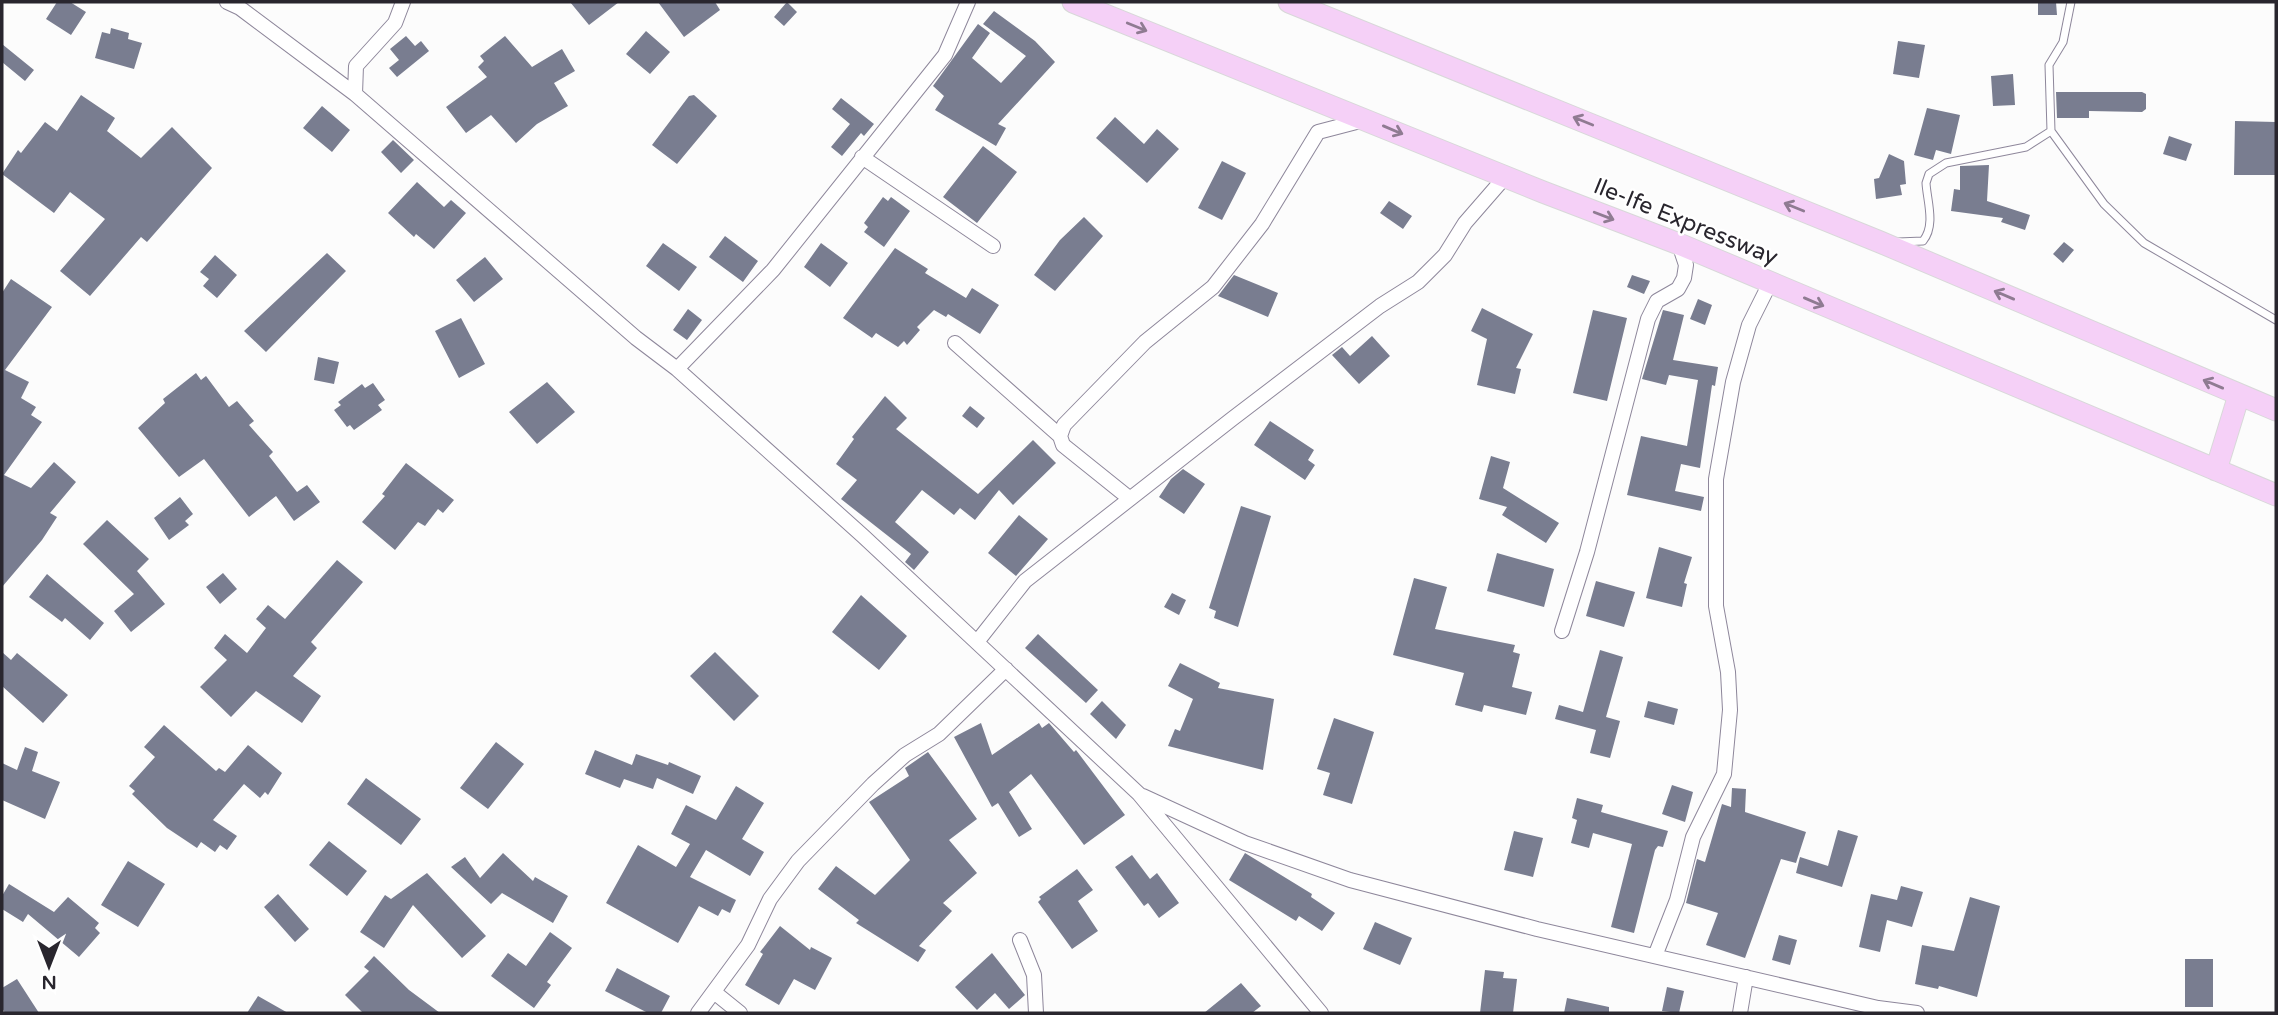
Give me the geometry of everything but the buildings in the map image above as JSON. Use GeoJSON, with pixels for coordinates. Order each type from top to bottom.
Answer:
{"type":"FeatureCollection","features":[{"type":"Feature","properties":{"kind":"main road","name":"Ile-Ife Expressway"},"geometry":{"type":"LineString","coordinates":[[1073,2],[1679,244],[2276,495]]}},
{"type":"Feature","properties":{"kind":"main road"},"geometry":{"type":"LineString","coordinates":[[1289,2],[1880,242],[2276,410]]}},
{"type":"Feature","properties":{"kind":"main road"},"geometry":{"type":"LineString","coordinates":[[2216,470],[2239,395]]}},
{"type":"Feature","properties":{"kind":"street"},"geometry":{"type":"LineString","coordinates":[[227,2],[240,8],[355,94],[636,338],[677,369],[977,642],[1139,794],[1321,1013]]}},
{"type":"Feature","properties":{"kind":"street"},"geometry":{"type":"LineString","coordinates":[[355,94],[356,66],[395,23],[403,2]]}},
{"type":"Feature","properties":{"kind":"street"},"geometry":{"type":"LineString","coordinates":[[677,369],[773,270],[944,55],[968,2]]}},
{"type":"Feature","properties":{"kind":"street"},"geometry":{"type":"LineString","coordinates":[[1060,436],[1064,425],[1144,342],[1213,287],[1262,225],[1318,132],[1367,119]]}},
{"type":"Feature","properties":{"kind":"street"},"geometry":{"type":"LineString","coordinates":[[862,157],[993,246]]}},
{"type":"Feature","properties":{"kind":"street"},"geometry":{"type":"LineString","coordinates":[[977,642],[1026,581],[1129,498],[1380,306],[1418,282],[1445,255],[1465,223],[1506,177]]}},
{"type":"Feature","properties":{"kind":"street"},"geometry":{"type":"LineString","coordinates":[[1562,631],[1587,552],[1648,319],[1657,301],[1678,289],[1684,278],[1686,265],[1679,244]]}},
{"type":"Feature","properties":{"kind":"street"},"geometry":{"type":"LineString","coordinates":[[1655,956],[1677,900],[1693,837],[1724,774],[1730,710],[1728,673],[1716,606],[1716,479],[1736,370],[1749,325],[1770,283]]}},
{"type":"Feature","properties":{"kind":"street"},"geometry":{"type":"LineString","coordinates":[[955,343],[1060,436],[1063,445],[1129,498]]}},
{"type":"Feature","properties":{"kind":"street"},"geometry":{"type":"LineString","coordinates":[[698,1013],[748,945],[770,899],[798,861],[873,784],[905,755],[939,734],[1006,669]]}},
{"type":"Feature","properties":{"kind":"street"},"geometry":{"type":"LineString","coordinates":[[1139,794],[1245,843],[1350,880],[1537,929],[1878,1010],[1917,1013]]}},
{"type":"Feature","properties":{"kind":"street"},"geometry":{"type":"LineString","coordinates":[[1020,940],[1034,975],[1036,1013]]}},
{"type":"Feature","properties":{"kind":"street"},"geometry":{"type":"LineString","coordinates":[[1740,1013],[1746,977]]}},
{"type":"Feature","properties":{"kind":"street"},"geometry":{"type":"LineString","coordinates":[[714,992],[740,1013]]}},
{"type":"Feature","properties":{"kind":"lane"},"geometry":{"type":"LineString","coordinates":[[2071,2],[2063,41],[2049,65],[2052,131],[2104,204],[2144,243],[2276,320]]}},
{"type":"Feature","properties":{"kind":"lane"},"geometry":{"type":"LineString","coordinates":[[1880,242],[1923,241],[1927,236],[1930,224],[1926,183],[1936,168],[1946,163],[2026,147],[2052,131]]}}]}
